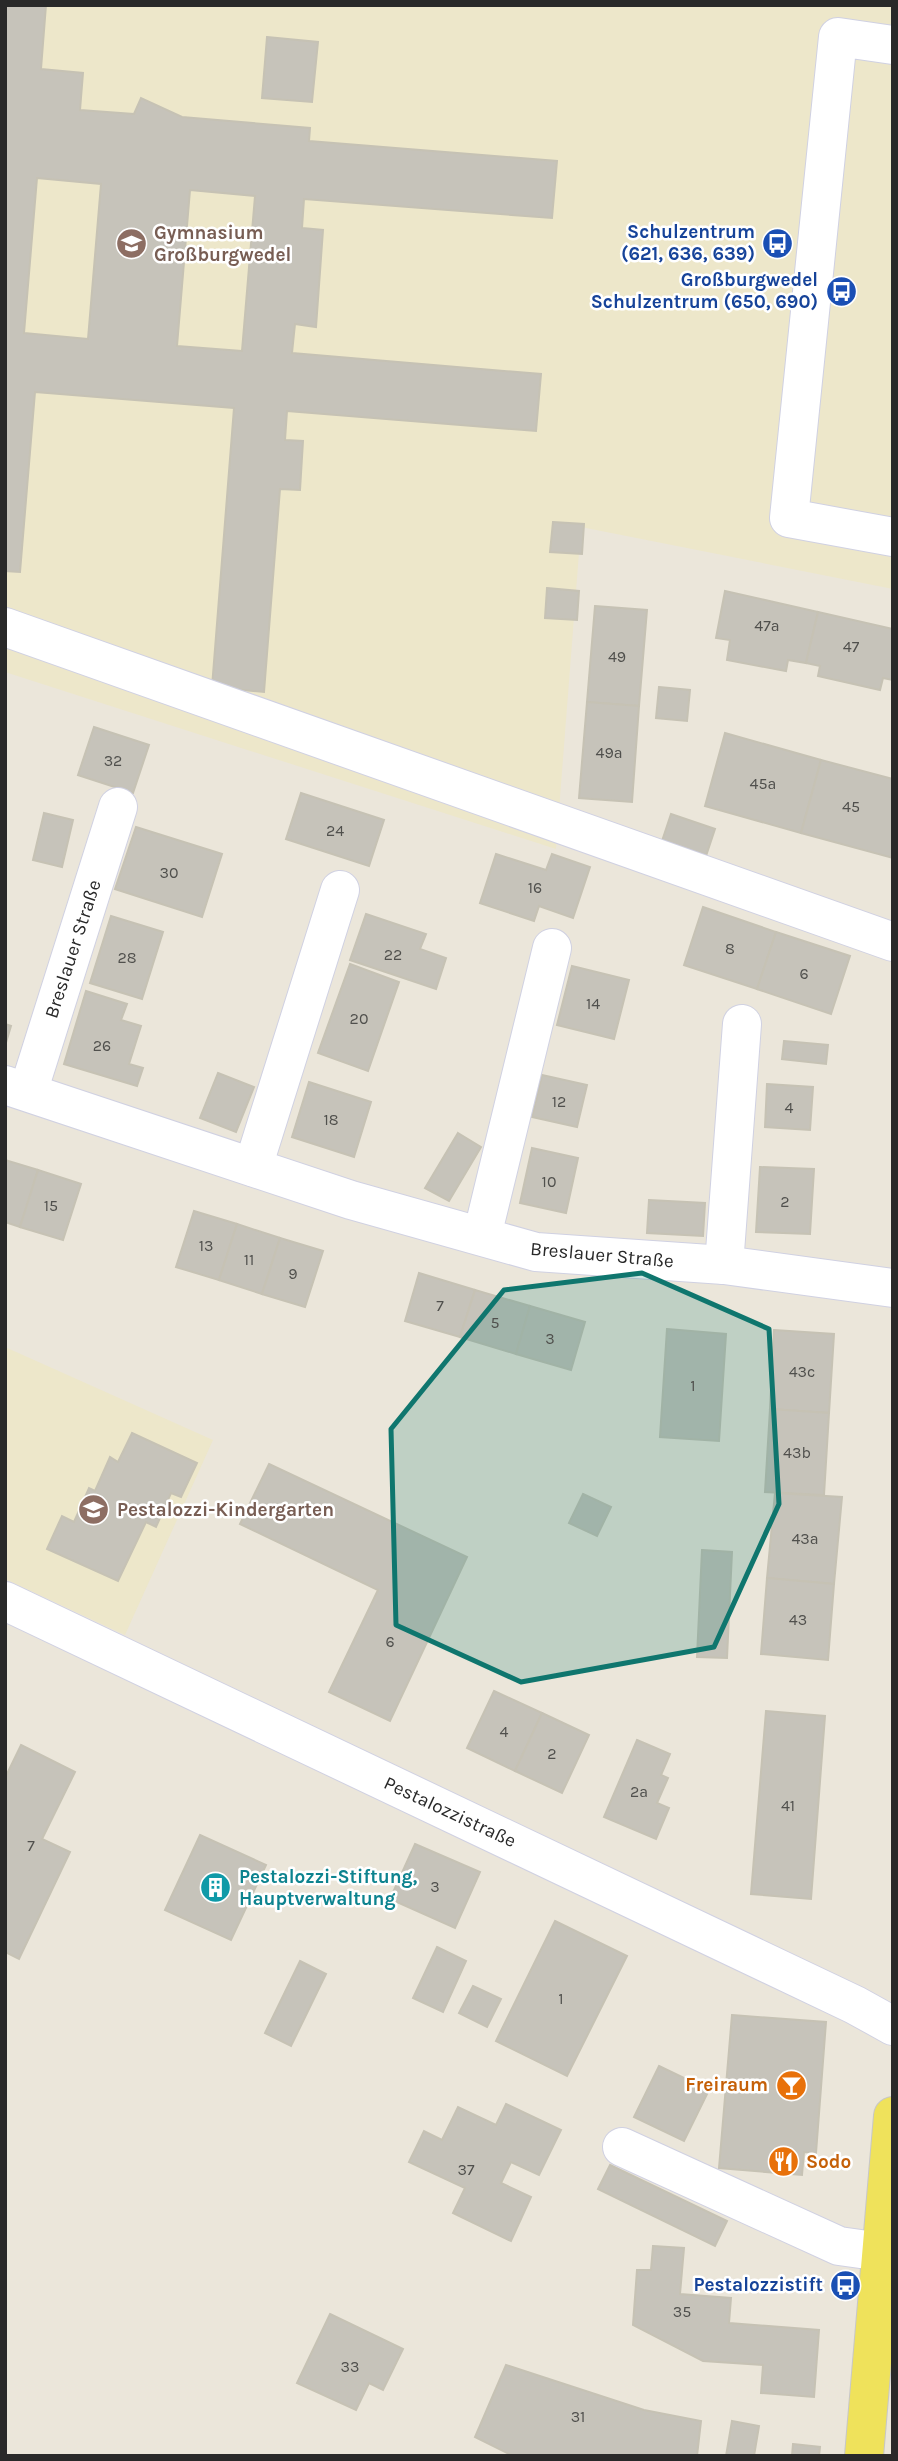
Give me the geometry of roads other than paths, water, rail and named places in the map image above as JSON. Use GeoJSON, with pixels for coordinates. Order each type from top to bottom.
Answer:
{"type":"FeatureCollection","features":[{"type":"Feature","properties":{"kind":"main road"},"geometry":{"type":"LineString","coordinates":[[864,2456],[893,2116]]}},
{"type":"Feature","properties":{"kind":"street"},"geometry":{"type":"LineString","coordinates":[[893,44],[838,37],[789,518],[893,537]]}},
{"type":"Feature","properties":{"kind":"street"},"geometry":{"type":"LineString","coordinates":[[5,627],[893,942]]}},
{"type":"Feature","properties":{"kind":"street","name":"Breslauer Straße"},"geometry":{"type":"LineString","coordinates":[[118,807],[16,1088],[351,1200],[536,1252],[724,1265],[893,1288]]}},
{"type":"Feature","properties":{"kind":"street"},"geometry":{"type":"LineString","coordinates":[[253,1167],[340,890]]}},
{"type":"Feature","properties":{"kind":"street"},"geometry":{"type":"LineString","coordinates":[[482,1236],[552,948]]}},
{"type":"Feature","properties":{"kind":"street"},"geometry":{"type":"LineString","coordinates":[[724,1265],[742,1024]]}},
{"type":"Feature","properties":{"kind":"street","name":"Pestalozzistraße"},"geometry":{"type":"LineString","coordinates":[[5,1601],[855,2005],[893,2026]]}},
{"type":"Feature","properties":{"kind":"street"},"geometry":{"type":"LineString","coordinates":[[622,2147],[839,2246],[882,2252]]}},
{"type":"Feature","properties":{"kind":"place","name":"Schulzentrum (621, 636, 639)"},"geometry":{"type":"Point","coordinates":[778,243]}},
{"type":"Feature","properties":{"kind":"place","name":"Gymnasium Großburgwedel"},"geometry":{"type":"Point","coordinates":[131,244]}},
{"type":"Feature","properties":{"kind":"place","name":"Großburgwedel Schulzentrum (650, 690)"},"geometry":{"type":"Point","coordinates":[841,291]}},
{"type":"Feature","properties":{"kind":"place","name":"Pestalozzi-Kindergarten"},"geometry":{"type":"Point","coordinates":[94,1510]}},
{"type":"Feature","properties":{"kind":"place","name":"Pestalozzi-Stiftung, Hauptverwaltung"},"geometry":{"type":"Point","coordinates":[216,1888]}},
{"type":"Feature","properties":{"kind":"place","name":"Freiraum"},"geometry":{"type":"Point","coordinates":[791,2085]}},
{"type":"Feature","properties":{"kind":"place","name":"Sodo"},"geometry":{"type":"Point","coordinates":[783,2162]}},
{"type":"Feature","properties":{"kind":"place","name":"Pestalozzistift"},"geometry":{"type":"Point","coordinates":[846,2285]}}]}
